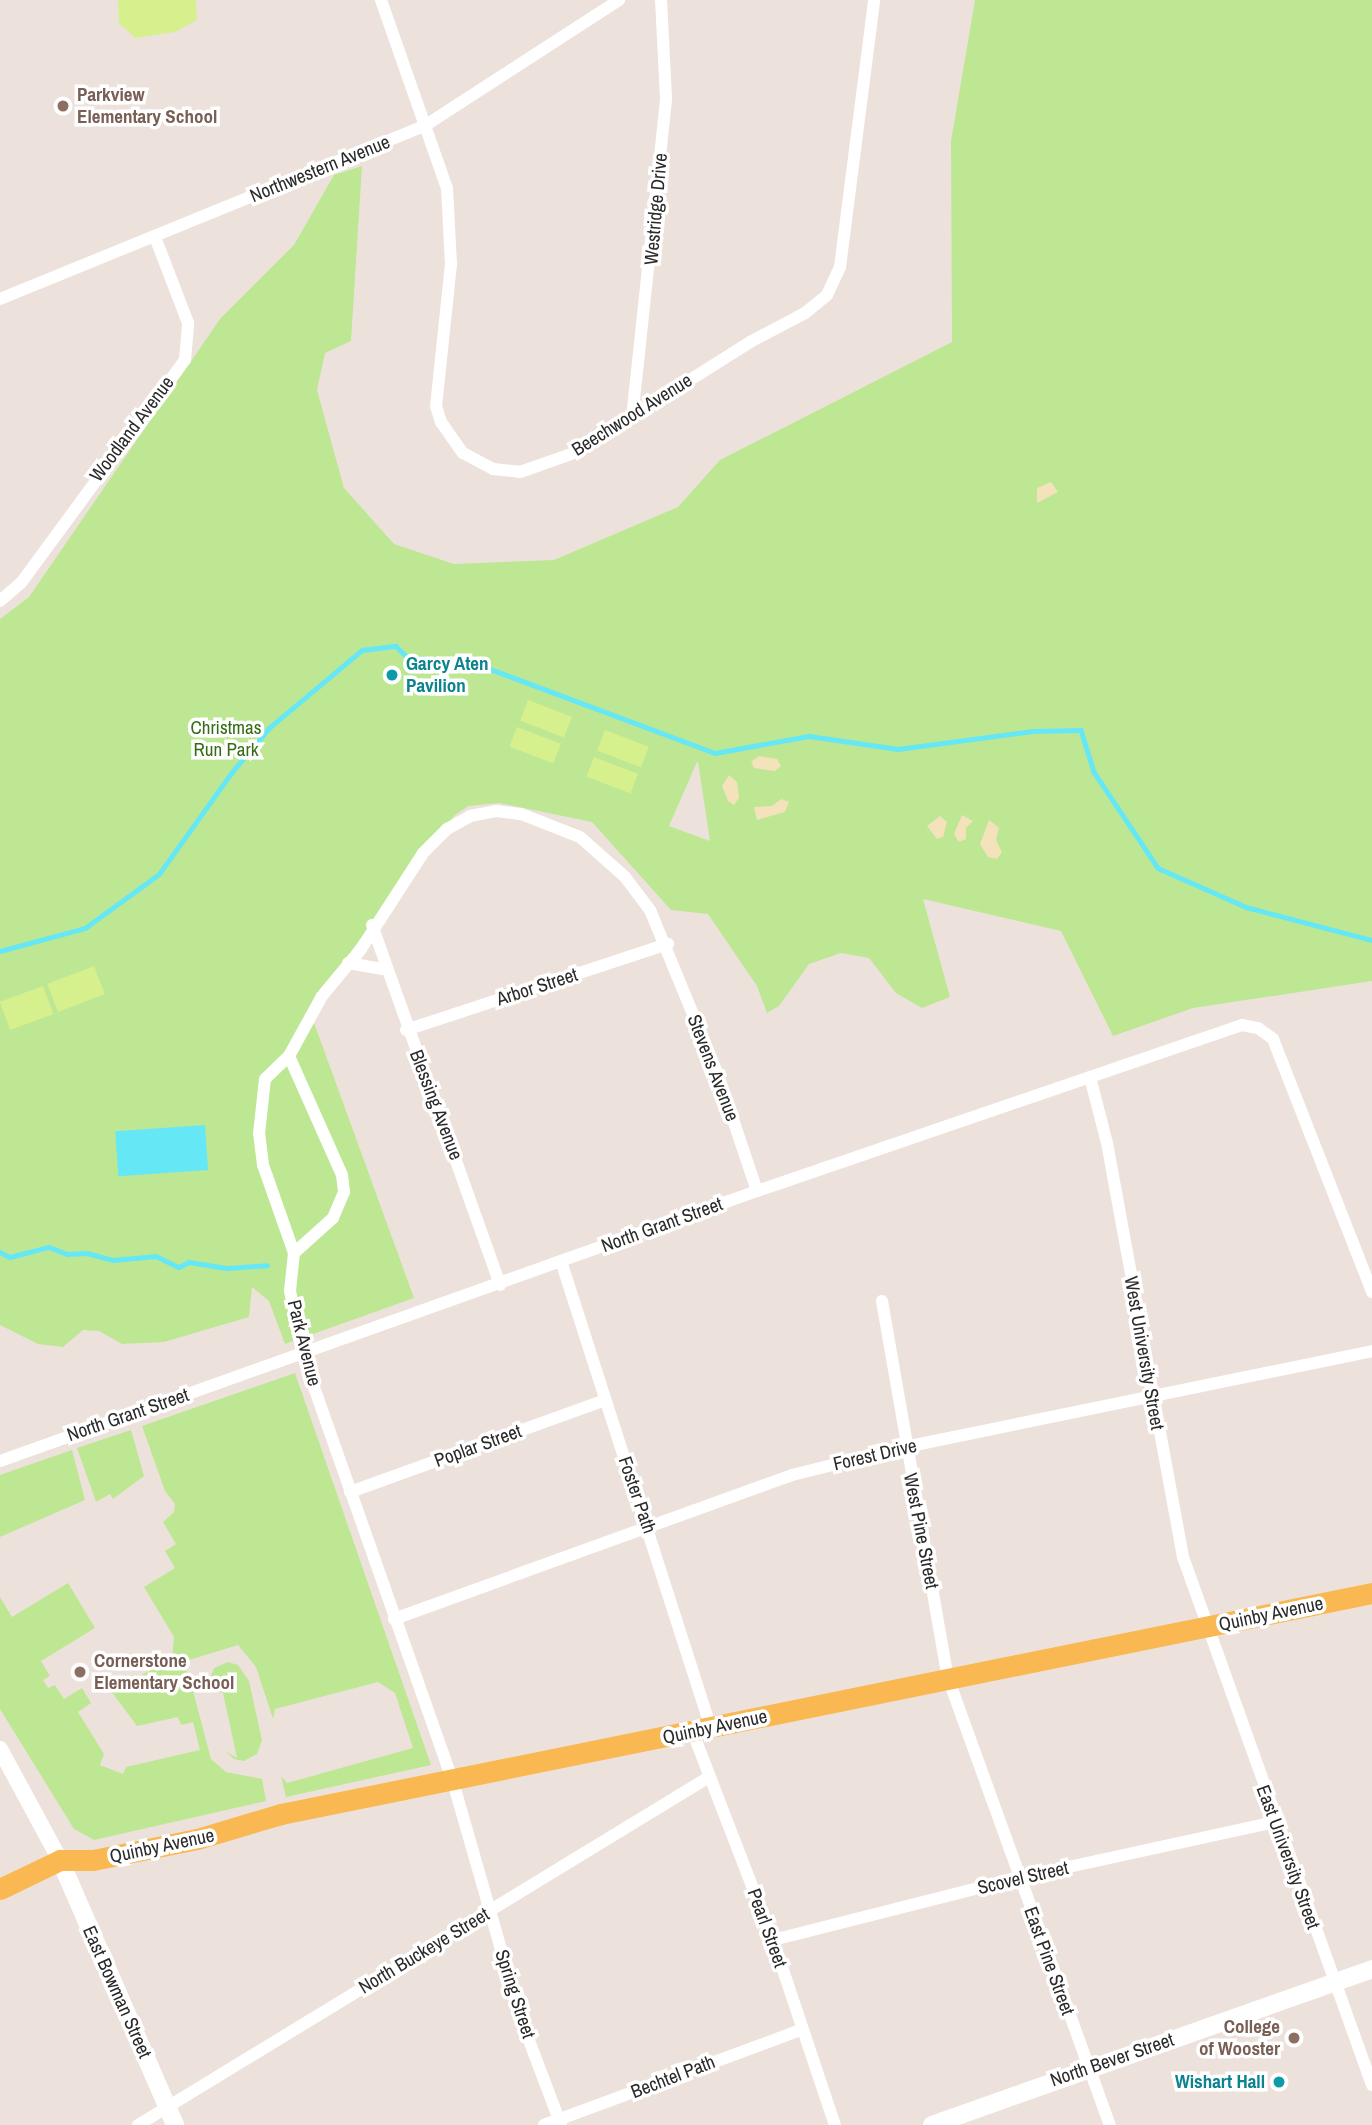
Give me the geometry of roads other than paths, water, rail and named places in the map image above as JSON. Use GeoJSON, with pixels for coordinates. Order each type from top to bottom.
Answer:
{"type":"FeatureCollection","features":[{"type":"Feature","properties":{"kind":"main road","name":"Quinby Avenue"},"geometry":{"type":"LineString","coordinates":[[60,1860],[93,1860],[198,1839],[266,1818],[452,1779],[702,1731],[948,1678],[1372,1593]]}},
{"type":"Feature","properties":{"kind":"main road"},"geometry":{"type":"LineString","coordinates":[[0,1889],[60,1860]]}},
{"type":"Feature","properties":{"kind":"main road","name":"East Bowman Street"},"geometry":{"type":"LineString","coordinates":[[60,1860],[173,2104],[174,2125]]}},
{"type":"Feature","properties":{"kind":"main road","name":"North Bever Street"},"geometry":{"type":"LineString","coordinates":[[932,2125],[1372,1969]]}},
{"type":"Feature","properties":{"kind":"street","name":"Beechwood Avenue"},"geometry":{"type":"LineString","coordinates":[[381,0],[447,188],[451,264],[436,399],[447,432],[476,463],[520,471],[574,453],[740,348],[805,313],[827,295],[840,267],[874,0]]}},
{"type":"Feature","properties":{"kind":"street","name":"Northwestern Avenue"},"geometry":{"type":"LineString","coordinates":[[0,299],[426,125],[619,0]]}},
{"type":"Feature","properties":{"kind":"street","name":"Westridge Drive"},"geometry":{"type":"LineString","coordinates":[[632,418],[666,98],[661,0]]}},
{"type":"Feature","properties":{"kind":"street","name":"Woodland Avenue"},"geometry":{"type":"LineString","coordinates":[[0,601],[21,583],[185,360],[190,342],[188,323],[155,237]]}},
{"type":"Feature","properties":{"kind":"street","name":"Stevens Avenue"},"geometry":{"type":"LineString","coordinates":[[372,925],[423,853],[447,829],[470,816],[496,811],[542,820],[580,837],[625,877],[668,944],[757,1191]]}},
{"type":"Feature","properties":{"kind":"street","name":"Park Avenue"},"geometry":{"type":"LineString","coordinates":[[372,925],[348,963],[322,996],[289,1056],[265,1079],[259,1134],[271,1195],[294,1253],[290,1291],[303,1356],[452,1779]]}},
{"type":"Feature","properties":{"kind":"street","name":"Blessing Avenue"},"geometry":{"type":"LineString","coordinates":[[372,925],[406,1030],[500,1285]]}},
{"type":"Feature","properties":{"kind":"street","name":"Arbor Street"},"geometry":{"type":"LineString","coordinates":[[406,1030],[668,944]]}},
{"type":"Feature","properties":{"kind":"street"},"geometry":{"type":"LineString","coordinates":[[348,963],[387,970]]}},
{"type":"Feature","properties":{"kind":"street","name":"North Grant Street"},"geometry":{"type":"LineString","coordinates":[[0,1461],[303,1356],[757,1191],[1242,1025],[1258,1028],[1273,1039],[1372,1292]]}},
{"type":"Feature","properties":{"kind":"street"},"geometry":{"type":"LineString","coordinates":[[289,1056],[342,1175],[344,1192],[334,1218],[294,1253]]}},
{"type":"Feature","properties":{"kind":"street","name":"West University Street"},"geometry":{"type":"LineString","coordinates":[[1090,1077],[1107,1143],[1151,1399],[1184,1557],[1207,1628]]}},
{"type":"Feature","properties":{"kind":"street","name":"Foster Path"},"geometry":{"type":"LineString","coordinates":[[561,1261],[648,1526],[702,1731]]}},
{"type":"Feature","properties":{"kind":"street","name":"West Pine Street"},"geometry":{"type":"LineString","coordinates":[[882,1301],[905,1447],[948,1678]]}},
{"type":"Feature","properties":{"kind":"street","name":"Forest Drive"},"geometry":{"type":"LineString","coordinates":[[394,1619],[792,1475],[905,1447],[1151,1399],[1372,1351]]}},
{"type":"Feature","properties":{"kind":"street","name":"Poplar Street"},"geometry":{"type":"LineString","coordinates":[[351,1492],[605,1400]]}},
{"type":"Feature","properties":{"kind":"street","name":"East University Street"},"geometry":{"type":"LineString","coordinates":[[1207,1628],[1372,2085]]}},
{"type":"Feature","properties":{"kind":"street","name":"East Pine Street"},"geometry":{"type":"LineString","coordinates":[[948,1678],[1018,1878],[1110,2125]]}},
{"type":"Feature","properties":{"kind":"street","name":"Pearl Street"},"geometry":{"type":"LineString","coordinates":[[702,1731],[709,1777],[772,1940],[835,2125]]}},
{"type":"Feature","properties":{"kind":"street"},"geometry":{"type":"LineString","coordinates":[[0,1749],[60,1860]]}},
{"type":"Feature","properties":{"kind":"street","name":"North Buckeye Street"},"geometry":{"type":"LineString","coordinates":[[138,2125],[709,1777]]}},
{"type":"Feature","properties":{"kind":"street","name":"Spring Street"},"geometry":{"type":"LineString","coordinates":[[452,1779],[521,2019],[560,2122]]}},
{"type":"Feature","properties":{"kind":"street","name":"Scovel Street"},"geometry":{"type":"LineString","coordinates":[[772,1940],[1018,1878],[1275,1822]]}},
{"type":"Feature","properties":{"kind":"street","name":"Bechtel Path"},"geometry":{"type":"LineString","coordinates":[[544,2125],[560,2122],[803,2029]]}},
{"type":"Feature","properties":{"kind":"water"},"geometry":{"type":"Polygon","coordinates":[[[205,1125],[208,1170],[118,1176],[115,1131],[205,1125]]]}},
{"type":"Feature","properties":{"kind":"waterway"},"geometry":{"type":"LineString","coordinates":[[0,951],[85,928],[159,874],[232,772],[269,728],[362,650],[396,646],[407,657],[469,662],[715,753],[809,736],[898,749],[1033,731],[1081,730],[1094,772],[1158,868],[1246,907],[1372,940]]}},
{"type":"Feature","properties":{"kind":"waterway"},"geometry":{"type":"LineString","coordinates":[[0,1252],[10,1257],[49,1247],[67,1254],[87,1253],[113,1260],[156,1256],[179,1267],[189,1262],[228,1268],[267,1265]]}},
{"type":"Feature","properties":{"kind":"place","name":"Parkview Elementary School"},"geometry":{"type":"Point","coordinates":[63,106]}},
{"type":"Feature","properties":{"kind":"place","name":"Garcy Aten Pavilion"},"geometry":{"type":"Point","coordinates":[392,675]}},
{"type":"Feature","properties":{"kind":"place","name":"Cornerstone Elementary School"},"geometry":{"type":"Point","coordinates":[80,1672]}},
{"type":"Feature","properties":{"kind":"place","name":"College of Wooster"},"geometry":{"type":"Point","coordinates":[1294,2038]}},
{"type":"Feature","properties":{"kind":"place","name":"Wishart Hall"},"geometry":{"type":"Point","coordinates":[1279,2082]}},
{"type":"Feature","properties":{"kind":"park label","name":"Christmas Run Park"},"geometry":{"type":"Point","coordinates":[226,739]}}]}
